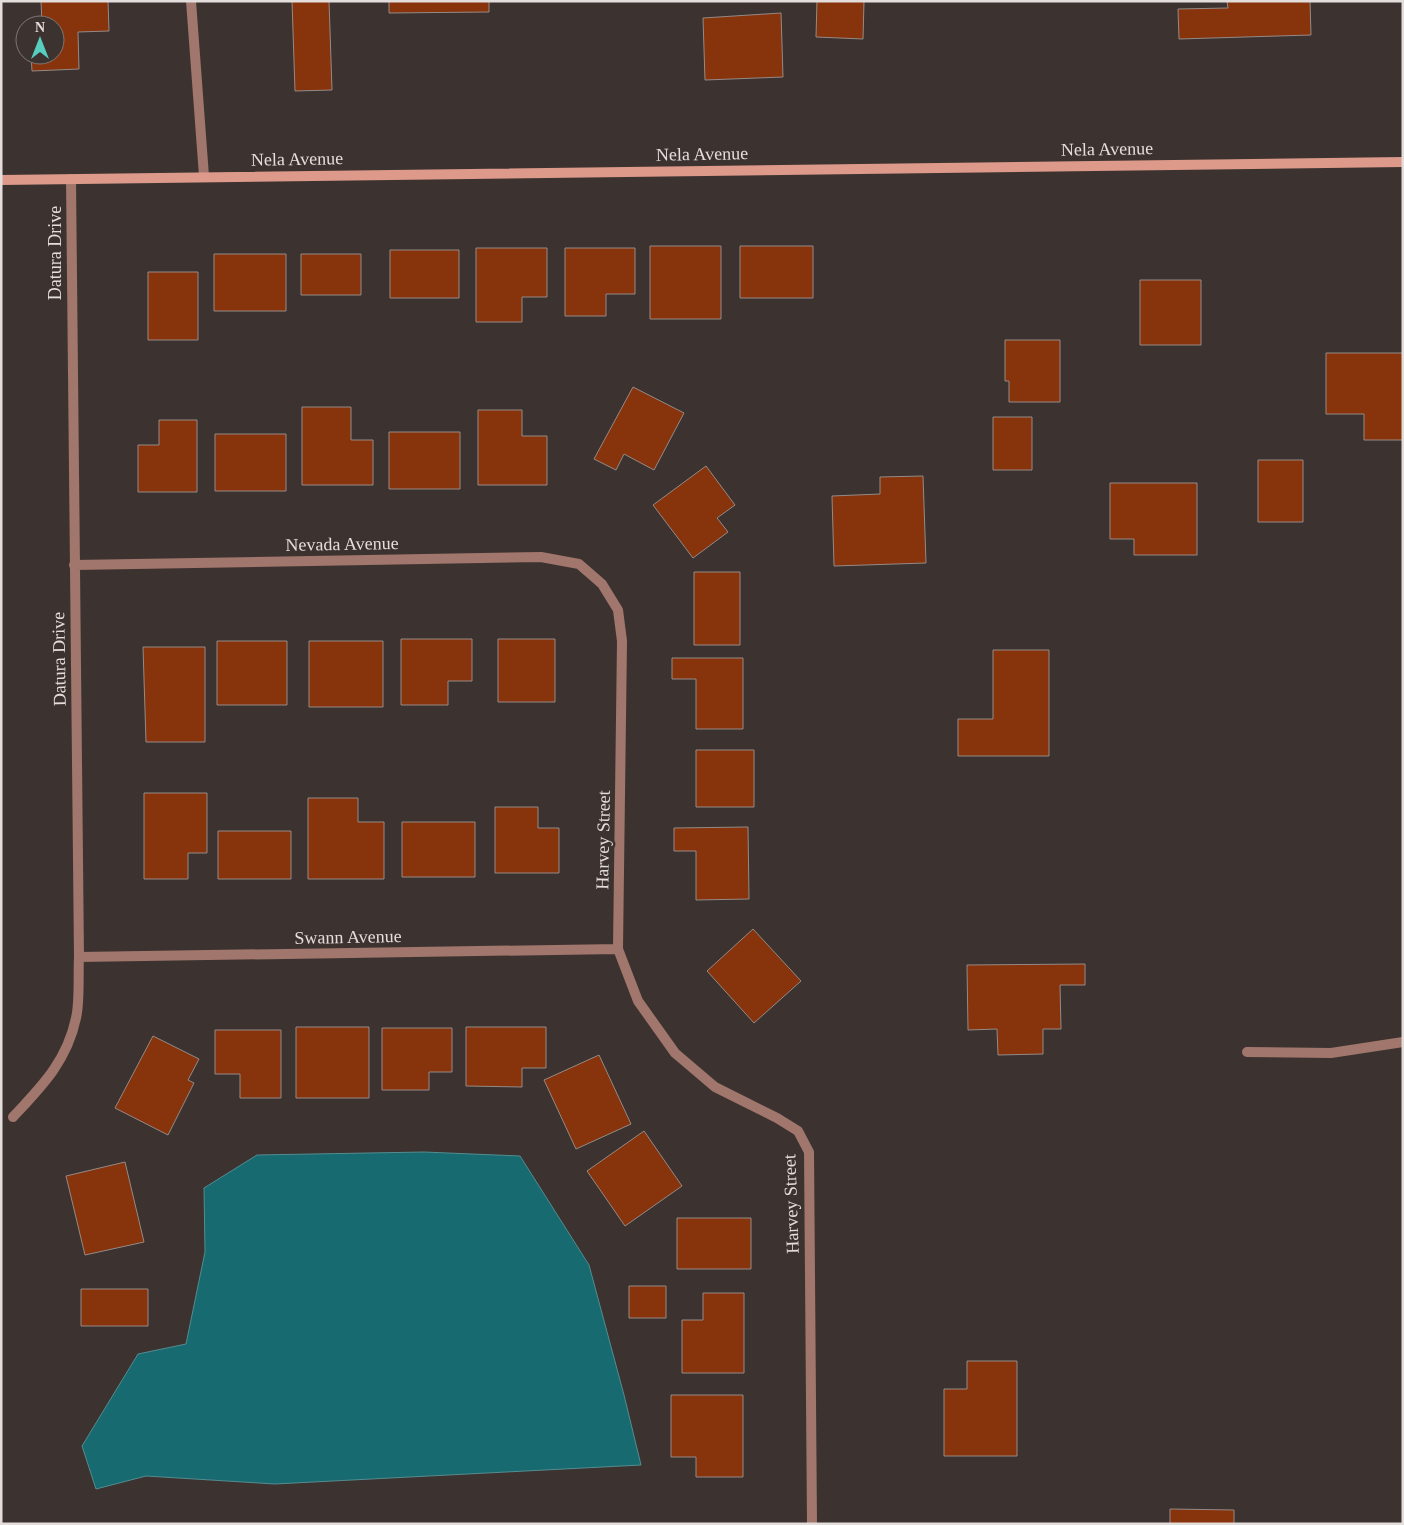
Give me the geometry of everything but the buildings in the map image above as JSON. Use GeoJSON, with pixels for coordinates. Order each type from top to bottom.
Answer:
{"type":"FeatureCollection","features":[{"type":"Feature","properties":{"kind":"street"},"geometry":{"type":"LineString","coordinates":[[191,1],[204,176]]}},
{"type":"Feature","properties":{"kind":"street","name":"Nela Avenue"},"geometry":{"type":"LineString","coordinates":[[1,180],[1403,162]]}},
{"type":"Feature","properties":{"kind":"street","name":"Datura Drive"},"geometry":{"type":"LineString","coordinates":[[13,1117],[42,1086],[61,1060],[76,1018],[79,957],[70,179]]}},
{"type":"Feature","properties":{"kind":"street","name":"Nevada Avenue"},"geometry":{"type":"LineString","coordinates":[[74,565],[541,557],[579,564],[602,584]]}},
{"type":"Feature","properties":{"kind":"street","name":"Harvey Street"},"geometry":{"type":"LineString","coordinates":[[602,584],[618,610],[622,641],[618,950],[638,1001],[675,1053],[715,1087],[777,1118],[798,1131],[808,1152],[812,1524]]}},
{"type":"Feature","properties":{"kind":"street","name":"Swann Avenue"},"geometry":{"type":"LineString","coordinates":[[79,957],[618,950]]}},
{"type":"Feature","properties":{"kind":"street"},"geometry":{"type":"LineString","coordinates":[[1247,1052],[1331,1052],[1403,1042]]}},
{"type":"Feature","properties":{"kind":"water"},"geometry":{"type":"Polygon","coordinates":[[[424,1152],[520,1156],[589,1265],[641,1465],[275,1484],[146,1476],[96,1489],[82,1446],[138,1354],[186,1344],[205,1252],[204,1188],[257,1155],[424,1152]]]}}]}
